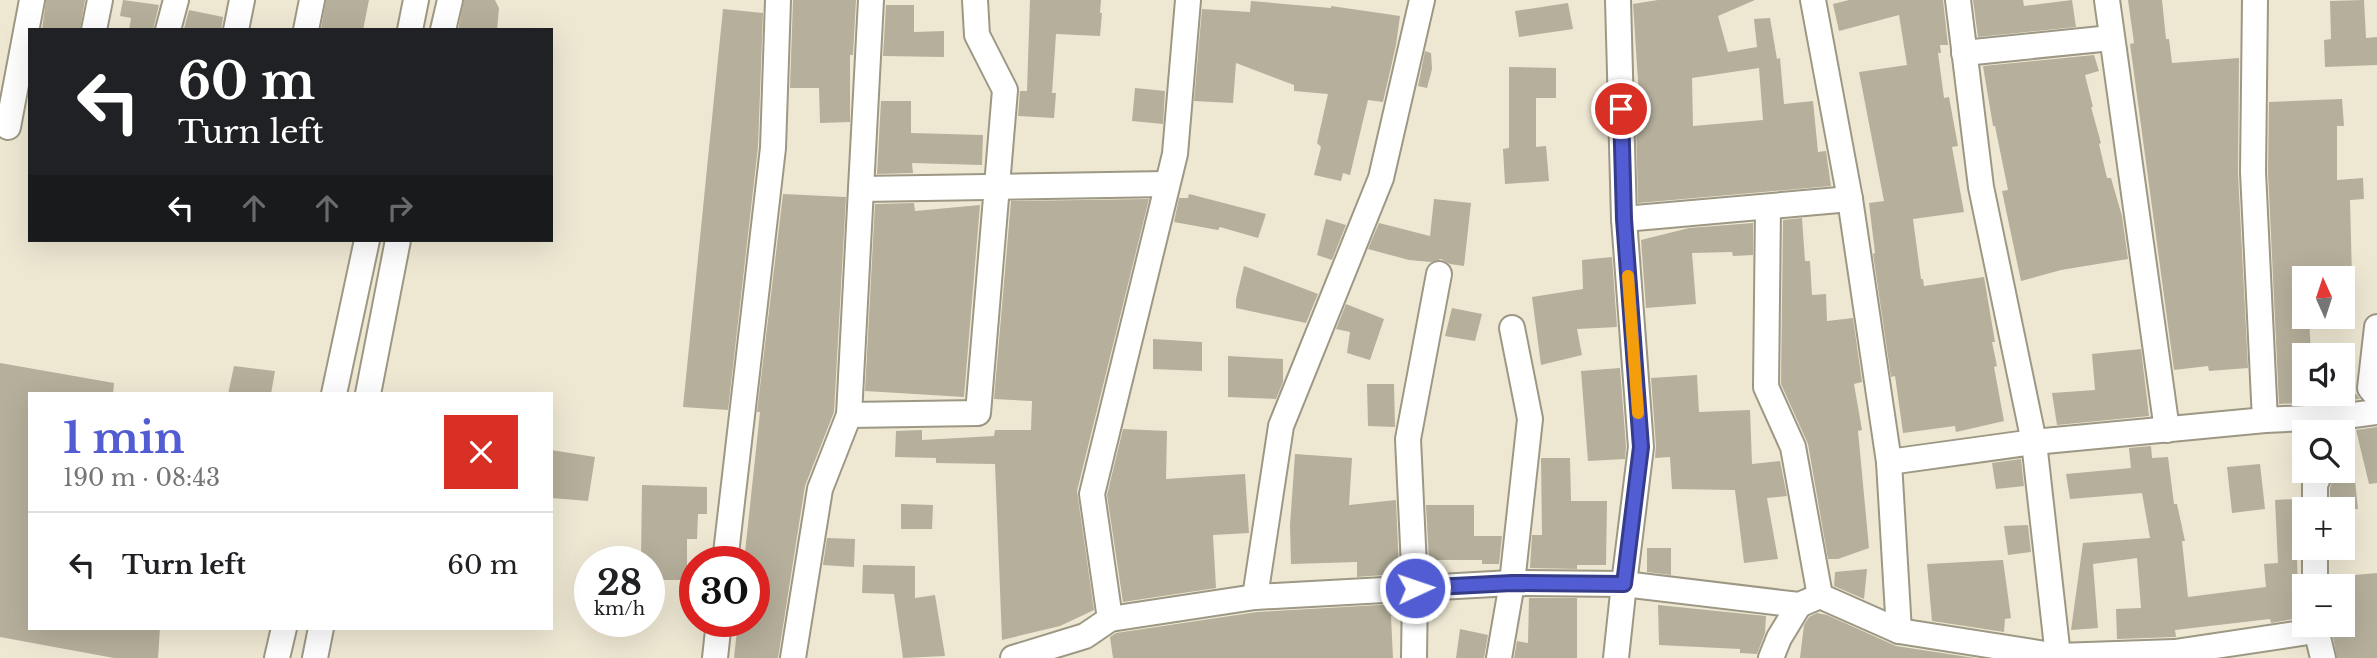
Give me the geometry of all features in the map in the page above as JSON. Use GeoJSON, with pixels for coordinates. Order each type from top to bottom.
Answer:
{"type":"FeatureCollection","features":[{"type":"Feature","properties":{"kind":"street"},"geometry":{"type":"LineString","coordinates":[[12,127],[32,0]]}},
{"type":"Feature","properties":{"kind":"street"},"geometry":{"type":"LineString","coordinates":[[94,28],[100,0]]}},
{"type":"Feature","properties":{"kind":"street"},"geometry":{"type":"LineString","coordinates":[[169,28],[176,0]]}},
{"type":"Feature","properties":{"kind":"street"},"geometry":{"type":"LineString","coordinates":[[236,28],[242,0]]}},
{"type":"Feature","properties":{"kind":"street"},"geometry":{"type":"LineString","coordinates":[[306,28],[312,0]]}},
{"type":"Feature","properties":{"kind":"street"},"geometry":{"type":"LineString","coordinates":[[410,28],[416,0]]}},
{"type":"Feature","properties":{"kind":"street"},"geometry":{"type":"LineString","coordinates":[[443,28],[450,0]]}},
{"type":"Feature","properties":{"kind":"street"},"geometry":{"type":"LineString","coordinates":[[728,546],[773,148],[778,0]]}},
{"type":"Feature","properties":{"kind":"street"},"geometry":{"type":"LineString","coordinates":[[793,658],[820,489],[849,415],[871,0]]}},
{"type":"Feature","properties":{"kind":"street"},"geometry":{"type":"LineString","coordinates":[[849,415],[978,413],[1005,90],[977,35],[975,0]]}},
{"type":"Feature","properties":{"kind":"street"},"geometry":{"type":"LineString","coordinates":[[1110,619],[1092,494],[1175,154],[1188,0]]}},
{"type":"Feature","properties":{"kind":"street"},"geometry":{"type":"LineString","coordinates":[[1255,597],[1281,426],[1381,178],[1422,0]]}},
{"type":"Feature","properties":{"kind":"street"},"geometry":{"type":"LineString","coordinates":[[1616,658],[1641,447],[1624,219],[1618,0]]}},
{"type":"Feature","properties":{"kind":"street"},"geometry":{"type":"LineString","coordinates":[[1813,0],[1850,199],[1889,462],[1899,631]]}},
{"type":"Feature","properties":{"kind":"street"},"geometry":{"type":"LineString","coordinates":[[1958,0],[1981,187],[2034,442],[2071,656]]}},
{"type":"Feature","properties":{"kind":"street"},"geometry":{"type":"LineString","coordinates":[[2107,0],[2167,430]]}},
{"type":"Feature","properties":{"kind":"street"},"geometry":{"type":"LineString","coordinates":[[2255,0],[2253,172],[2265,420]]}},
{"type":"Feature","properties":{"kind":"street"},"geometry":{"type":"LineString","coordinates":[[1964,53],[2111,38]]}},
{"type":"Feature","properties":{"kind":"street"},"geometry":{"type":"LineString","coordinates":[[861,189],[1167,184]]}},
{"type":"Feature","properties":{"kind":"street"},"geometry":{"type":"LineString","coordinates":[[1624,219],[1850,199]]}},
{"type":"Feature","properties":{"kind":"street"},"geometry":{"type":"LineString","coordinates":[[1768,208],[1766,387],[1793,447],[1809,600],[1779,638],[1771,658]]}},
{"type":"Feature","properties":{"kind":"street"},"geometry":{"type":"LineString","coordinates":[[335,392],[368,242]]}},
{"type":"Feature","properties":{"kind":"street"},"geometry":{"type":"LineString","coordinates":[[368,392],[398,242]]}},
{"type":"Feature","properties":{"kind":"street"},"geometry":{"type":"LineString","coordinates":[[1414,658],[1415,588],[1408,439],[1438,274]]}},
{"type":"Feature","properties":{"kind":"street"},"geometry":{"type":"LineString","coordinates":[[2377,327],[2370,388],[2377,396]]}},
{"type":"Feature","properties":{"kind":"street"},"geometry":{"type":"LineString","coordinates":[[1499,658],[1512,583],[1530,419],[1512,328]]}},
{"type":"Feature","properties":{"kind":"street"},"geometry":{"type":"LineString","coordinates":[[2354,420],[2377,412]]}},
{"type":"Feature","properties":{"kind":"street"},"geometry":{"type":"LineString","coordinates":[[1889,462],[2034,442],[2265,420],[2292,421]]}},
{"type":"Feature","properties":{"kind":"street"},"geometry":{"type":"LineString","coordinates":[[1013,658],[1085,647],[1110,619],[1255,597],[1512,583],[1624,584],[1809,600],[1899,631],[2071,656],[2175,652],[2292,632]]}},
{"type":"Feature","properties":{"kind":"street"},"geometry":{"type":"LineString","coordinates":[[277,658],[284,630]]}},
{"type":"Feature","properties":{"kind":"street"},"geometry":{"type":"LineString","coordinates":[[315,658],[321,630]]}},
{"type":"Feature","properties":{"kind":"street"},"geometry":{"type":"LineString","coordinates":[[715,658],[717,637]]}},
{"type":"Feature","properties":{"kind":"street"},"geometry":{"type":"LineString","coordinates":[[2317,637],[2323,658]]}},
{"type":"Feature","properties":{"kind":"building"},"geometry":{"type":"Polygon","coordinates":[[[46,0],[85,0],[80,28],[42,28],[46,0]]]}},
{"type":"Feature","properties":{"kind":"building"},"geometry":{"type":"Polygon","coordinates":[[[123,0],[159,5],[153,28],[129,28],[131,18],[120,16],[123,0]]]}},
{"type":"Feature","properties":{"kind":"building"},"geometry":{"type":"Polygon","coordinates":[[[326,0],[369,0],[363,28],[321,28],[326,0]]]}},
{"type":"Feature","properties":{"kind":"building"},"geometry":{"type":"Polygon","coordinates":[[[464,0],[495,0],[499,8],[497,28],[458,28],[464,0]]]}},
{"type":"Feature","properties":{"kind":"building"},"geometry":{"type":"Polygon","coordinates":[[[793,0],[856,0],[853,55],[850,55],[850,122],[820,123],[819,88],[790,88],[793,0]]]}},
{"type":"Feature","properties":{"kind":"building"},"geometry":{"type":"Polygon","coordinates":[[[1030,0],[1101,0],[1100,36],[1056,34],[1052,93],[1056,93],[1054,118],[1018,116],[1020,91],[1027,91],[1030,0]]]}},
{"type":"Feature","properties":{"kind":"building"},"geometry":{"type":"Polygon","coordinates":[[[1658,0],[1755,0],[1718,16],[1728,52],[1757,47],[1754,19],[1770,18],[1777,59],[1780,58],[1784,104],[1813,101],[1818,152],[1826,151],[1831,186],[1638,203],[1636,126],[1641,126],[1633,4],[1658,0]],[[1759,68],[1692,78],[1693,126],[1763,120],[1759,68]]]}},
{"type":"Feature","properties":{"kind":"building"},"geometry":{"type":"Polygon","coordinates":[[[1849,0],[1943,0],[1948,45],[1940,45],[1941,53],[1938,53],[1944,98],[1949,97],[1958,146],[1952,147],[1964,212],[1913,219],[1921,279],[1924,286],[1984,277],[1995,342],[1992,342],[1997,366],[1994,367],[2004,421],[1956,432],[1955,426],[1903,433],[1895,376],[1891,377],[1873,254],[1869,203],[1884,201],[1859,72],[1907,65],[1899,15],[1839,31],[1833,4],[1849,0]]]}},
{"type":"Feature","properties":{"kind":"building"},"geometry":{"type":"Polygon","coordinates":[[[1973,0],[2023,0],[2024,6],[2072,0],[2076,27],[1978,37],[1973,0]]]}},
{"type":"Feature","properties":{"kind":"building"},"geometry":{"type":"Polygon","coordinates":[[[2128,0],[2162,0],[2166,39],[2169,39],[2172,63],[2239,58],[2238,173],[2248,368],[2209,371],[2208,366],[2174,370],[2130,44],[2134,43],[2128,0]]]}},
{"type":"Feature","properties":{"kind":"building"},"geometry":{"type":"Polygon","coordinates":[[[2364,0],[2366,38],[2377,37],[2377,65],[2325,67],[2324,40],[2331,39],[2330,1],[2364,0]]]}},
{"type":"Feature","properties":{"kind":"building"},"geometry":{"type":"Polygon","coordinates":[[[1251,1],[1331,6],[1400,16],[1383,102],[1368,100],[1350,175],[1343,173],[1341,181],[1314,175],[1321,147],[1317,143],[1328,94],[1294,91],[1294,85],[1236,63],[1233,103],[1194,101],[1202,9],[1250,12],[1251,1]]]}},
{"type":"Feature","properties":{"kind":"building"},"geometry":{"type":"Polygon","coordinates":[[[1568,3],[1573,29],[1519,37],[1515,11],[1568,3]]]}},
{"type":"Feature","properties":{"kind":"building"},"geometry":{"type":"Polygon","coordinates":[[[886,5],[914,5],[914,32],[944,31],[944,57],[883,56],[886,5]]]}},
{"type":"Feature","properties":{"kind":"building"},"geometry":{"type":"Polygon","coordinates":[[[723,9],[763,13],[758,147],[728,410],[683,407],[723,9]]]}},
{"type":"Feature","properties":{"kind":"building"},"geometry":{"type":"Polygon","coordinates":[[[189,10],[223,17],[221,28],[184,28],[189,10]]]}},
{"type":"Feature","properties":{"kind":"building"},"geometry":{"type":"Polygon","coordinates":[[[1425,51],[1431,53],[1432,69],[1427,88],[1418,86],[1425,51]]]}},
{"type":"Feature","properties":{"kind":"building"},"geometry":{"type":"Polygon","coordinates":[[[2094,55],[2099,71],[2085,75],[2107,178],[2111,178],[2122,216],[2128,259],[2061,270],[2021,281],[2002,191],[2008,190],[1983,66],[2094,55]]]}},
{"type":"Feature","properties":{"kind":"building"},"geometry":{"type":"Polygon","coordinates":[[[1509,67],[1556,68],[1556,98],[1536,98],[1536,147],[1546,146],[1549,181],[1505,184],[1503,149],[1509,148],[1509,67]]]}},
{"type":"Feature","properties":{"kind":"building"},"geometry":{"type":"Polygon","coordinates":[[[1135,88],[1165,91],[1163,124],[1132,121],[1135,88]]]}},
{"type":"Feature","properties":{"kind":"building"},"geometry":{"type":"Polygon","coordinates":[[[2342,99],[2344,126],[2337,126],[2337,180],[2363,178],[2364,199],[2350,200],[2352,266],[2292,266],[2292,329],[2310,329],[2310,343],[2292,343],[2292,403],[2279,404],[2268,172],[2269,102],[2342,99]]]}},
{"type":"Feature","properties":{"kind":"building"},"geometry":{"type":"Polygon","coordinates":[[[881,101],[911,101],[911,133],[983,135],[982,165],[912,163],[913,173],[877,174],[881,101]]]}},
{"type":"Feature","properties":{"kind":"building"},"geometry":{"type":"Polygon","coordinates":[[[783,194],[846,197],[834,412],[805,486],[778,658],[734,658],[736,637],[770,637],[770,546],[746,546],[760,412],[757,412],[783,194]]]}},
{"type":"Feature","properties":{"kind":"building"},"geometry":{"type":"Polygon","coordinates":[[[1189,194],[1266,214],[1258,238],[1220,227],[1218,230],[1174,222],[1179,198],[1188,198],[1189,194]]]}},
{"type":"Feature","properties":{"kind":"building"},"geometry":{"type":"Polygon","coordinates":[[[1149,199],[1077,491],[1094,610],[1060,626],[1002,640],[995,464],[936,463],[936,458],[895,457],[896,431],[922,430],[922,440],[994,436],[995,430],[1031,430],[1032,401],[994,399],[1011,201],[1149,199]]]}},
{"type":"Feature","properties":{"kind":"building"},"geometry":{"type":"Polygon","coordinates":[[[1434,199],[1471,203],[1464,266],[1450,264],[1441,259],[1431,262],[1409,260],[1368,249],[1379,223],[1430,236],[1434,199]]]}},
{"type":"Feature","properties":{"kind":"building"},"geometry":{"type":"Polygon","coordinates":[[[914,203],[915,211],[980,205],[964,397],[865,391],[875,204],[914,203]]]}},
{"type":"Feature","properties":{"kind":"building"},"geometry":{"type":"Polygon","coordinates":[[[1802,218],[1805,261],[1810,261],[1812,295],[1826,294],[1827,321],[1853,318],[1862,382],[1854,384],[1862,430],[1858,431],[1869,548],[1838,559],[1828,559],[1808,444],[1781,384],[1783,220],[1802,218]]]}},
{"type":"Feature","properties":{"kind":"building"},"geometry":{"type":"Polygon","coordinates":[[[1326,219],[1346,225],[1332,260],[1317,255],[1326,219]]]}},
{"type":"Feature","properties":{"kind":"building"},"geometry":{"type":"Polygon","coordinates":[[[1753,223],[1753,255],[1733,256],[1732,252],[1692,253],[1696,304],[1646,308],[1641,240],[1689,228],[1753,223]]]}},
{"type":"Feature","properties":{"kind":"building"},"geometry":{"type":"Polygon","coordinates":[[[1612,257],[1617,327],[1577,329],[1582,355],[1541,365],[1532,297],[1583,289],[1582,260],[1612,257]]]}},
{"type":"Feature","properties":{"kind":"building"},"geometry":{"type":"Polygon","coordinates":[[[1244,266],[1318,294],[1306,323],[1236,308],[1244,266]]]}},
{"type":"Feature","properties":{"kind":"building"},"geometry":{"type":"Polygon","coordinates":[[[1346,304],[1384,319],[1370,360],[1347,353],[1350,332],[1336,329],[1346,304]]]}},
{"type":"Feature","properties":{"kind":"building"},"geometry":{"type":"Polygon","coordinates":[[[1452,308],[1482,314],[1475,341],[1445,336],[1452,308]]]}},
{"type":"Feature","properties":{"kind":"building"},"geometry":{"type":"Polygon","coordinates":[[[1153,339],[1202,342],[1202,371],[1153,369],[1153,339]]]}},
{"type":"Feature","properties":{"kind":"building"},"geometry":{"type":"Polygon","coordinates":[[[2141,349],[2149,416],[2057,425],[2052,393],[2095,390],[2092,354],[2141,349]]]}},
{"type":"Feature","properties":{"kind":"building"},"geometry":{"type":"Polygon","coordinates":[[[1228,356],[1283,359],[1283,382],[1276,399],[1228,397],[1228,356]]]}},
{"type":"Feature","properties":{"kind":"building"},"geometry":{"type":"Polygon","coordinates":[[[0,363],[114,383],[113,392],[28,392],[28,630],[160,630],[158,658],[114,658],[0,637],[0,363]]]}},
{"type":"Feature","properties":{"kind":"building"},"geometry":{"type":"Polygon","coordinates":[[[234,366],[275,371],[271,392],[228,392],[234,366]]]}},
{"type":"Feature","properties":{"kind":"building"},"geometry":{"type":"Polygon","coordinates":[[[1620,368],[1625,459],[1588,461],[1581,371],[1620,368]]]}},
{"type":"Feature","properties":{"kind":"building"},"geometry":{"type":"Polygon","coordinates":[[[1697,375],[1699,412],[1750,410],[1752,464],[1780,461],[1787,496],[1767,498],[1778,559],[1744,563],[1735,490],[1672,489],[1670,457],[1655,458],[1651,378],[1697,375]]]}},
{"type":"Feature","properties":{"kind":"building"},"geometry":{"type":"Polygon","coordinates":[[[1367,384],[1394,384],[1395,427],[1368,426],[1367,384]]]}},
{"type":"Feature","properties":{"kind":"building"},"geometry":{"type":"Polygon","coordinates":[[[2377,427],[2377,483],[2369,484],[2356,430],[2377,427]]]}},
{"type":"Feature","properties":{"kind":"building"},"geometry":{"type":"Polygon","coordinates":[[[1123,429],[1167,431],[1166,479],[1245,474],[1249,533],[1213,535],[1216,588],[1123,602],[1107,495],[1123,429]]]}},
{"type":"Feature","properties":{"kind":"building"},"geometry":{"type":"Polygon","coordinates":[[[2151,446],[2152,458],[2168,457],[2174,504],[2177,504],[2185,541],[2182,541],[2188,597],[2266,587],[2264,564],[2278,563],[2275,500],[2292,499],[2292,560],[2297,560],[2298,574],[2292,574],[2292,619],[2271,623],[2270,619],[2175,630],[2176,637],[2117,639],[2116,609],[2141,608],[2137,558],[2093,564],[2098,628],[2071,630],[2083,543],[2150,538],[2142,493],[2070,499],[2066,474],[2131,468],[2129,448],[2151,446]]]}},
{"type":"Feature","properties":{"kind":"building"},"geometry":{"type":"Polygon","coordinates":[[[553,450],[595,457],[588,501],[553,498],[553,450]]]}},
{"type":"Feature","properties":{"kind":"building"},"geometry":{"type":"Polygon","coordinates":[[[1295,454],[1352,458],[1349,505],[1396,500],[1399,569],[1396,569],[1396,574],[1357,577],[1357,562],[1291,564],[1290,525],[1295,454]]]}},
{"type":"Feature","properties":{"kind":"building"},"geometry":{"type":"Polygon","coordinates":[[[1541,458],[1570,458],[1571,501],[1607,501],[1606,565],[1577,565],[1577,569],[1530,568],[1532,535],[1542,535],[1541,458]]]}},
{"type":"Feature","properties":{"kind":"building"},"geometry":{"type":"Polygon","coordinates":[[[2021,459],[2024,486],[1996,489],[1992,463],[2021,459]]]}},
{"type":"Feature","properties":{"kind":"building"},"geometry":{"type":"Polygon","coordinates":[[[2260,464],[2265,509],[2232,513],[2227,467],[2260,464]]]}},
{"type":"Feature","properties":{"kind":"building"},"geometry":{"type":"Polygon","coordinates":[[[2355,480],[2358,509],[2355,509],[2355,497],[2330,497],[2332,483],[2355,483],[2355,480]]]}},
{"type":"Feature","properties":{"kind":"building"},"geometry":{"type":"Polygon","coordinates":[[[642,485],[707,487],[707,514],[698,514],[697,539],[687,539],[687,546],[679,546],[679,580],[665,580],[665,546],[641,546],[642,485]]]}},
{"type":"Feature","properties":{"kind":"building"},"geometry":{"type":"Polygon","coordinates":[[[901,504],[933,505],[932,529],[901,529],[901,504]]]}},
{"type":"Feature","properties":{"kind":"building"},"geometry":{"type":"Polygon","coordinates":[[[1426,505],[1474,505],[1474,536],[1502,536],[1499,564],[1482,564],[1482,560],[1429,560],[1426,505]]]}},
{"type":"Feature","properties":{"kind":"building"},"geometry":{"type":"Polygon","coordinates":[[[2028,525],[2031,552],[2008,555],[2004,526],[2028,525]]]}},
{"type":"Feature","properties":{"kind":"building"},"geometry":{"type":"Polygon","coordinates":[[[827,538],[855,539],[854,567],[823,565],[827,538]]]}},
{"type":"Feature","properties":{"kind":"building"},"geometry":{"type":"Polygon","coordinates":[[[1647,548],[1671,548],[1671,575],[1647,572],[1647,548]]]}},
{"type":"Feature","properties":{"kind":"building"},"geometry":{"type":"Polygon","coordinates":[[[2003,560],[2011,618],[2005,619],[2004,632],[1932,621],[1927,564],[2003,560]]]}},
{"type":"Feature","properties":{"kind":"building"},"geometry":{"type":"Polygon","coordinates":[[[863,565],[915,566],[915,598],[935,595],[945,656],[903,658],[894,594],[862,593],[863,565]]]}},
{"type":"Feature","properties":{"kind":"building"},"geometry":{"type":"Polygon","coordinates":[[[1867,569],[1864,599],[1834,586],[1835,572],[1867,569]]]}},
{"type":"Feature","properties":{"kind":"building"},"geometry":{"type":"Polygon","coordinates":[[[2377,573],[2377,658],[2337,658],[2333,637],[2355,637],[2355,575],[2377,573]]]}},
{"type":"Feature","properties":{"kind":"building"},"geometry":{"type":"Polygon","coordinates":[[[1529,598],[1577,598],[1577,658],[1514,658],[1517,641],[1528,643],[1529,598]]]}},
{"type":"Feature","properties":{"kind":"building"},"geometry":{"type":"Polygon","coordinates":[[[1397,604],[1397,616],[1391,616],[1393,658],[1113,658],[1110,637],[1116,633],[1257,612],[1397,604]]]}},
{"type":"Feature","properties":{"kind":"building"},"geometry":{"type":"Polygon","coordinates":[[[1658,605],[1766,616],[1765,633],[1757,654],[1740,653],[1740,649],[1659,645],[1658,605]]]}},
{"type":"Feature","properties":{"kind":"building"},"geometry":{"type":"Polygon","coordinates":[[[1817,613],[1896,646],[1975,658],[1800,658],[1804,625],[1809,617],[1817,613]]]}},
{"type":"Feature","properties":{"kind":"building"},"geometry":{"type":"Polygon","coordinates":[[[1460,629],[1488,635],[1484,658],[1456,658],[1460,629]]]}},
{"type":"Feature","properties":{"kind":"slow traffic"},"geometry":{"type":"LineString","coordinates":[[1628,276],[1638,413]]}},
{"type":"Feature","properties":{"kind":"route"},"geometry":{"type":"LineString","coordinates":[[1415,588],[1512,583],[1624,584],[1641,447],[1624,219],[1621,109]]}}]}
